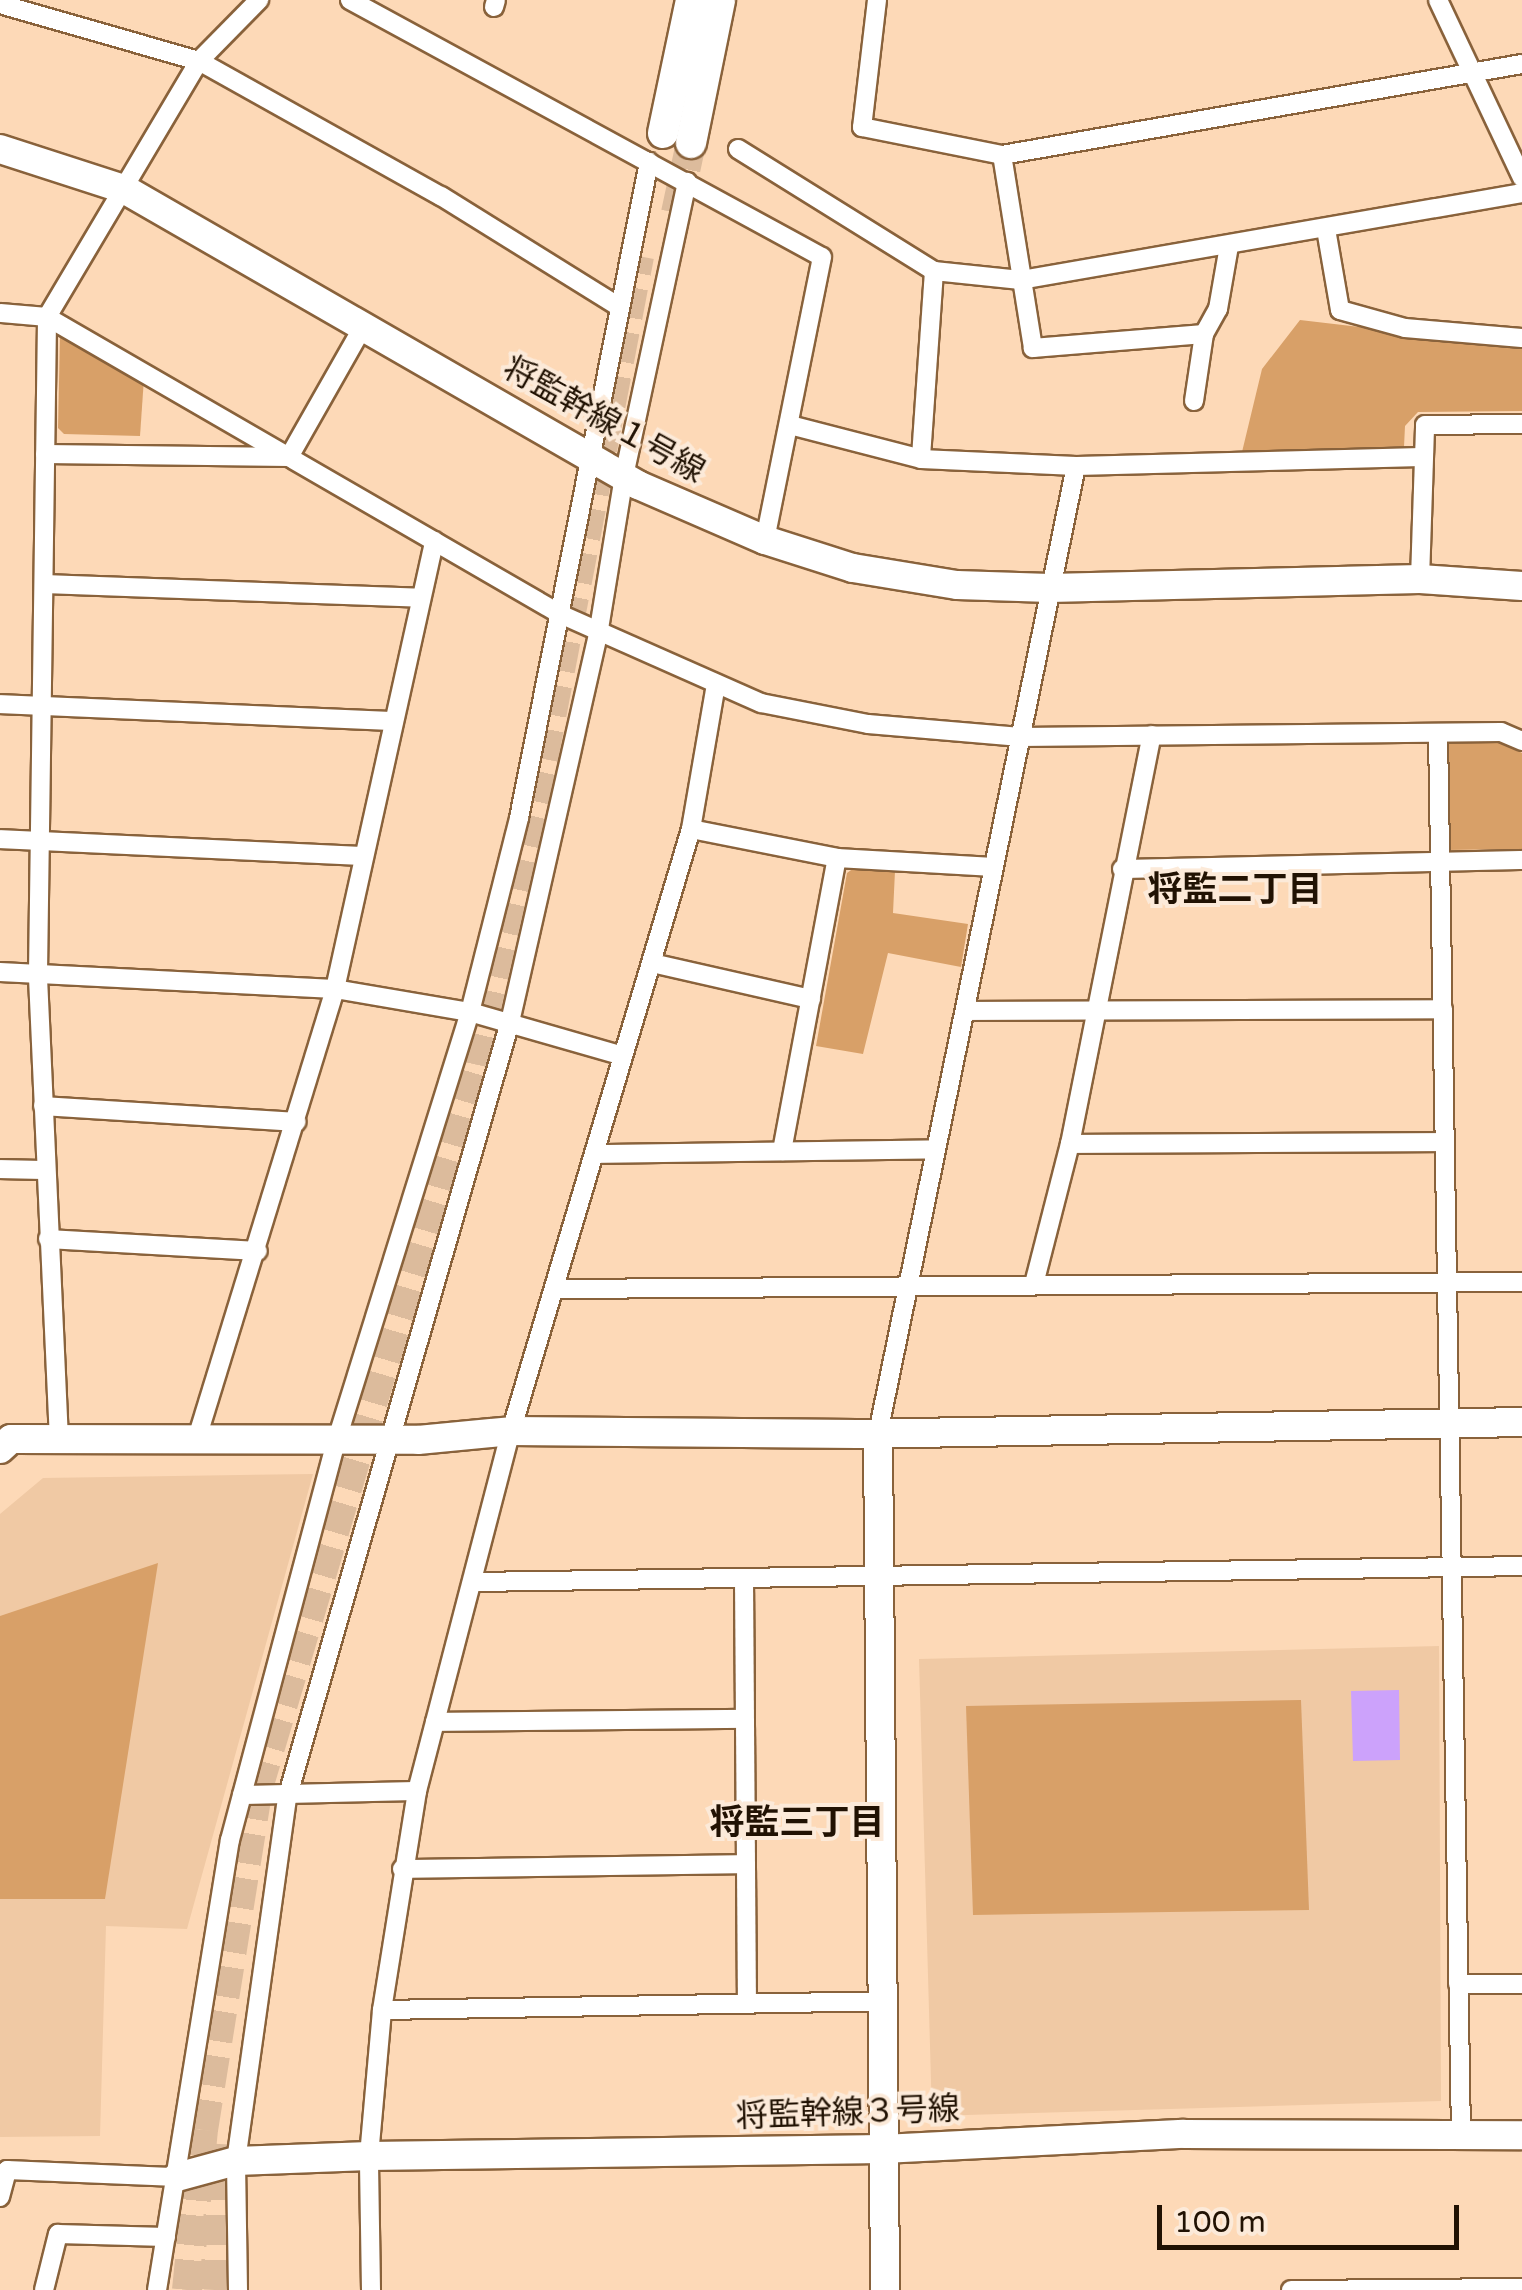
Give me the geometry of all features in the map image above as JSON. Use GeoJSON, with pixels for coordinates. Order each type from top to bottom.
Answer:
{"type":"FeatureCollection","features":[{"type":"Feature","properties":{"kind":"main road"},"geometry":{"type":"LineString","coordinates":[[692,0],[677,138],[720,0]]}},
{"type":"Feature","properties":{"kind":"street"},"geometry":{"type":"LineString","coordinates":[[59,1440],[38,973],[47,317],[126,191],[199,61],[259,0]]}},
{"type":"Feature","properties":{"kind":"street"},"geometry":{"type":"LineString","coordinates":[[350,0],[822,258],[765,540]]}},
{"type":"Feature","properties":{"kind":"street"},"geometry":{"type":"LineString","coordinates":[[877,0],[862,127],[1002,155],[1522,64]]}},
{"type":"Feature","properties":{"kind":"street"},"geometry":{"type":"LineString","coordinates":[[1438,0],[1522,178]]}},
{"type":"Feature","properties":{"kind":"street"},"geometry":{"type":"LineString","coordinates":[[0,4],[199,61],[441,196],[618,306]]}},
{"type":"Feature","properties":{"kind":"street","name":"将監幹線１号線"},"geometry":{"type":"LineString","coordinates":[[0,149],[126,191],[365,324],[624,476],[765,540],[871,571],[957,585],[1050,588],[1420,579],[1522,586]]}},
{"type":"Feature","properties":{"kind":"street"},"geometry":{"type":"LineString","coordinates":[[738,149],[934,271],[1021,280],[1522,193]]}},
{"type":"Feature","properties":{"kind":"street"},"geometry":{"type":"LineString","coordinates":[[1002,155],[1033,348],[1204,334]]}},
{"type":"Feature","properties":{"kind":"street"},"geometry":{"type":"LineString","coordinates":[[156,2290],[242,1796],[337,1438],[470,1012],[560,614],[588,456],[649,162]]}},
{"type":"Feature","properties":{"kind":"street"},"geometry":{"type":"LineString","coordinates":[[238,2290],[236,2161],[287,1798],[510,1022],[598,635],[624,476],[687,182]]}},
{"type":"Feature","properties":{"kind":"street"},"geometry":{"type":"LineString","coordinates":[[1326,229],[1340,310],[1405,328],[1522,338]]}},
{"type":"Feature","properties":{"kind":"street"},"geometry":{"type":"LineString","coordinates":[[1194,401],[1204,334],[1218,308],[1229,246]]}},
{"type":"Feature","properties":{"kind":"street"},"geometry":{"type":"LineString","coordinates":[[921,459],[934,271]]}},
{"type":"Feature","properties":{"kind":"street"},"geometry":{"type":"LineString","coordinates":[[0,314],[47,317],[598,635],[762,703],[868,724],[1020,737],[1502,732],[1522,741]]}},
{"type":"Feature","properties":{"kind":"street"},"geometry":{"type":"LineString","coordinates":[[289,457],[365,324]]}},
{"type":"Feature","properties":{"kind":"street"},"geometry":{"type":"LineString","coordinates":[[1420,579],[1425,425],[1522,424]]}},
{"type":"Feature","properties":{"kind":"street"},"geometry":{"type":"LineString","coordinates":[[790,425],[921,459],[1076,466],[1422,457]]}},
{"type":"Feature","properties":{"kind":"street"},"geometry":{"type":"LineString","coordinates":[[46,454],[289,457]]}},
{"type":"Feature","properties":{"kind":"street"},"geometry":{"type":"LineString","coordinates":[[885,2290],[878,1433],[904,1288],[966,1011],[1076,466]]}},
{"type":"Feature","properties":{"kind":"street"},"geometry":{"type":"LineString","coordinates":[[196,1438],[258,1251],[335,989],[434,541]]}},
{"type":"Feature","properties":{"kind":"street"},"geometry":{"type":"LineString","coordinates":[[44,584],[421,598]]}},
{"type":"Feature","properties":{"kind":"street"},"geometry":{"type":"LineString","coordinates":[[372,2290],[369,2156],[382,2010],[417,1791],[511,1431],[559,1289],[623,1056],[692,828],[716,684]]}},
{"type":"Feature","properties":{"kind":"street"},"geometry":{"type":"LineString","coordinates":[[0,704],[394,721]]}},
{"type":"Feature","properties":{"kind":"street"},"geometry":{"type":"LineString","coordinates":[[1438,733],[1461,2135]]}},
{"type":"Feature","properties":{"kind":"street"},"geometry":{"type":"LineString","coordinates":[[1034,1284],[1070,1144],[1092,1011],[1152,734]]}},
{"type":"Feature","properties":{"kind":"street"},"geometry":{"type":"LineString","coordinates":[[692,828],[837,858],[994,867]]}},
{"type":"Feature","properties":{"kind":"street"},"geometry":{"type":"LineString","coordinates":[[0,839],[364,856]]}},
{"type":"Feature","properties":{"kind":"street"},"geometry":{"type":"LineString","coordinates":[[782,1150],[837,858]]}},
{"type":"Feature","properties":{"kind":"street"},"geometry":{"type":"LineString","coordinates":[[1122,869],[1522,860]]}},
{"type":"Feature","properties":{"kind":"street"},"geometry":{"type":"LineString","coordinates":[[652,962],[811,999]]}},
{"type":"Feature","properties":{"kind":"street"},"geometry":{"type":"LineString","coordinates":[[0,972],[335,989],[470,1012],[623,1056]]}},
{"type":"Feature","properties":{"kind":"street"},"geometry":{"type":"LineString","coordinates":[[966,1011],[1443,1009]]}},
{"type":"Feature","properties":{"kind":"street"},"geometry":{"type":"LineString","coordinates":[[43,1106],[296,1122]]}},
{"type":"Feature","properties":{"kind":"street"},"geometry":{"type":"LineString","coordinates":[[1070,1144],[1445,1142]]}},
{"type":"Feature","properties":{"kind":"street"},"geometry":{"type":"LineString","coordinates":[[596,1154],[936,1149]]}},
{"type":"Feature","properties":{"kind":"street"},"geometry":{"type":"LineString","coordinates":[[0,1169],[46,1170]]}},
{"type":"Feature","properties":{"kind":"street"},"geometry":{"type":"LineString","coordinates":[[48,1239],[258,1251]]}},
{"type":"Feature","properties":{"kind":"street"},"geometry":{"type":"LineString","coordinates":[[559,1289],[1522,1282]]}},
{"type":"Feature","properties":{"kind":"street"},"geometry":{"type":"LineString","coordinates":[[0,1449],[11,1439],[390,1436],[418,1440],[511,1431],[878,1433],[1522,1422]]}},
{"type":"Feature","properties":{"kind":"street"},"geometry":{"type":"LineString","coordinates":[[474,1582],[1522,1566]]}},
{"type":"Feature","properties":{"kind":"street"},"geometry":{"type":"LineString","coordinates":[[744,1579],[741,1720],[746,2002]]}},
{"type":"Feature","properties":{"kind":"street"},"geometry":{"type":"LineString","coordinates":[[435,1722],[741,1720]]}},
{"type":"Feature","properties":{"kind":"street"},"geometry":{"type":"LineString","coordinates":[[242,1796],[287,1798],[417,1791]]}},
{"type":"Feature","properties":{"kind":"street"},"geometry":{"type":"LineString","coordinates":[[402,1869],[745,1864]]}},
{"type":"Feature","properties":{"kind":"street"},"geometry":{"type":"LineString","coordinates":[[1458,1984],[1522,1984]]}},
{"type":"Feature","properties":{"kind":"street"},"geometry":{"type":"LineString","coordinates":[[382,2010],[881,2001]]}},
{"type":"Feature","properties":{"kind":"street","name":"将監幹線３号線"},"geometry":{"type":"LineString","coordinates":[[177,2176],[236,2161],[369,2156],[883,2149],[1184,2134],[1522,2135]]}},
{"type":"Feature","properties":{"kind":"street"},"geometry":{"type":"LineString","coordinates":[[0,2198],[7,2170],[177,2176]]}},
{"type":"Feature","properties":{"kind":"street"},"geometry":{"type":"LineString","coordinates":[[44,2290],[58,2234],[166,2237]]}},
{"type":"Feature","properties":{"kind":"street"},"geometry":{"type":"LineString","coordinates":[[1291,2290],[1522,2288]]}},
{"type":"Feature","properties":{"kind":"shaded area"},"geometry":{"type":"Polygon","coordinates":[[[1300,320],[1522,346],[1522,411],[1418,412],[1405,426],[1404,447],[1242,452],[1262,369],[1300,320]]]}},
{"type":"Feature","properties":{"kind":"shaded area"},"geometry":{"type":"Polygon","coordinates":[[[68,337],[144,378],[140,436],[64,434],[58,428],[60,338],[68,337]]]}},
{"type":"Feature","properties":{"kind":"shaded area"},"geometry":{"type":"Polygon","coordinates":[[[1494,736],[1522,753],[1522,849],[1446,850],[1445,748],[1452,738],[1494,736]]]}},
{"type":"Feature","properties":{"kind":"shaded area"},"geometry":{"type":"Polygon","coordinates":[[[854,868],[895,871],[893,913],[968,924],[961,967],[888,953],[863,1054],[816,1046],[847,873],[854,868]]]}},
{"type":"Feature","properties":{"kind":"shaded area"},"geometry":{"type":"Polygon","coordinates":[[[313,1474],[187,1929],[106,1926],[100,2136],[0,2137],[0,1514],[43,1478],[313,1474]]]}},
{"type":"Feature","properties":{"kind":"shaded area"},"geometry":{"type":"Polygon","coordinates":[[[158,1563],[105,1899],[0,1899],[0,1616],[158,1563]]]}},
{"type":"Feature","properties":{"kind":"shaded area"},"geometry":{"type":"Polygon","coordinates":[[[1439,1646],[1441,2101],[932,2116],[919,1659],[1439,1646]]]}},
{"type":"Feature","properties":{"kind":"shaded area"},"geometry":{"type":"Polygon","coordinates":[[[1399,1690],[1400,1760],[1353,1761],[1351,1691],[1399,1690]]]}},
{"type":"Feature","properties":{"kind":"shaded area"},"geometry":{"type":"Polygon","coordinates":[[[1301,1700],[1309,1910],[973,1915],[966,1706],[1301,1700]]]}},
{"type":"Feature","properties":{"kind":"tunnel"},"geometry":{"type":"LineString","coordinates":[[676,213],[691,143]]}},
{"type":"Feature","properties":{"kind":"tunnel"},"geometry":{"type":"LineString","coordinates":[[187,2290],[203,2130],[257,1791],[473,1064],[543,759],[639,256]]}},
{"type":"Feature","properties":{"kind":"tunnel"},"geometry":{"type":"LineString","coordinates":[[215,2290],[222,2144]]}},
{"type":"Feature","properties":{"kind":"district","name":"将監二丁目"},"geometry":{"type":"Point","coordinates":[1235,890]}},
{"type":"Feature","properties":{"kind":"district","name":"将監三丁目"},"geometry":{"type":"Point","coordinates":[797,1823]}}]}
